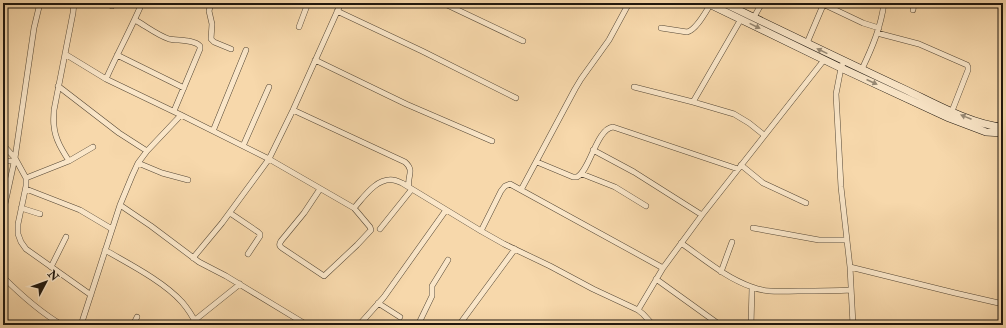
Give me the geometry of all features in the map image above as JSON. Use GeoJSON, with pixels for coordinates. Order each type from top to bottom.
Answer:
{"type":"FeatureCollection","features":[{"type":"Feature","properties":{"kind":"main road"},"geometry":{"type":"LineString","coordinates":[[724,3],[952,111],[984,124],[1003,129]]}},
{"type":"Feature","properties":{"kind":"main road"},"geometry":{"type":"LineString","coordinates":[[709,4],[824,60],[949,118],[986,132],[1003,129]]}},
{"type":"Feature","properties":{"kind":"street"},"geometry":{"type":"LineString","coordinates":[[3,213],[15,160],[33,34],[40,3]]}},
{"type":"Feature","properties":{"kind":"street"},"geometry":{"type":"LineString","coordinates":[[69,161],[55,134],[54,110],[74,3]]}},
{"type":"Feature","properties":{"kind":"street"},"geometry":{"type":"LineString","coordinates":[[105,3],[112,6]]}},
{"type":"Feature","properties":{"kind":"street"},"geometry":{"type":"LineString","coordinates":[[106,79],[142,3]]}},
{"type":"Feature","properties":{"kind":"street"},"geometry":{"type":"LineString","coordinates":[[211,3],[211,39],[214,42],[231,49]]}},
{"type":"Feature","properties":{"kind":"street"},"geometry":{"type":"LineString","coordinates":[[299,26],[308,3]]}},
{"type":"Feature","properties":{"kind":"street"},"geometry":{"type":"LineString","coordinates":[[193,258],[230,213],[269,159],[293,110],[341,3]]}},
{"type":"Feature","properties":{"kind":"street"},"geometry":{"type":"LineString","coordinates":[[443,3],[523,41]]}},
{"type":"Feature","properties":{"kind":"street"},"geometry":{"type":"LineString","coordinates":[[521,190],[575,89],[609,40],[630,3]]}},
{"type":"Feature","properties":{"kind":"street"},"geometry":{"type":"LineString","coordinates":[[754,17],[762,3]]}},
{"type":"Feature","properties":{"kind":"street"},"geometry":{"type":"LineString","coordinates":[[862,69],[871,50],[883,16],[884,3]]}},
{"type":"Feature","properties":{"kind":"street"},"geometry":{"type":"LineString","coordinates":[[913,10],[914,3]]}},
{"type":"Feature","properties":{"kind":"street"},"geometry":{"type":"LineString","coordinates":[[661,28],[690,32],[697,24],[709,4]]}},
{"type":"Feature","properties":{"kind":"street"},"geometry":{"type":"LineString","coordinates":[[807,43],[823,4],[878,30],[919,44],[967,65],[968,70],[952,111]]}},
{"type":"Feature","properties":{"kind":"street"},"geometry":{"type":"LineString","coordinates":[[337,11],[516,98]]}},
{"type":"Feature","properties":{"kind":"street"},"geometry":{"type":"LineString","coordinates":[[693,102],[741,19]]}},
{"type":"Feature","properties":{"kind":"street"},"geometry":{"type":"LineString","coordinates":[[135,20],[163,36],[171,39],[194,42],[200,46],[200,50],[174,111]]}},
{"type":"Feature","properties":{"kind":"street"},"geometry":{"type":"LineString","coordinates":[[213,131],[246,50]]}},
{"type":"Feature","properties":{"kind":"street"},"geometry":{"type":"LineString","coordinates":[[65,54],[106,79],[174,111],[269,159],[354,208],[371,230],[324,276],[282,248],[279,244],[304,213],[320,189]]}},
{"type":"Feature","properties":{"kind":"street"},"geometry":{"type":"LineString","coordinates":[[117,55],[184,88]]}},
{"type":"Feature","properties":{"kind":"street"},"geometry":{"type":"LineString","coordinates":[[315,60],[406,104],[492,141]]}},
{"type":"Feature","properties":{"kind":"street"},"geometry":{"type":"LineString","coordinates":[[638,310],[663,268],[702,215],[824,60]]}},
{"type":"Feature","properties":{"kind":"street"},"geometry":{"type":"LineString","coordinates":[[844,60],[836,94],[841,187],[850,267],[853,325]]}},
{"type":"Feature","properties":{"kind":"street"},"geometry":{"type":"LineString","coordinates":[[1003,83],[1003,129]]}},
{"type":"Feature","properties":{"kind":"street"},"geometry":{"type":"LineString","coordinates":[[58,86],[119,133],[147,151]]}},
{"type":"Feature","properties":{"kind":"street"},"geometry":{"type":"LineString","coordinates":[[243,146],[269,87]]}},
{"type":"Feature","properties":{"kind":"street"},"geometry":{"type":"LineString","coordinates":[[634,87],[734,114],[742,118],[764,135]]}},
{"type":"Feature","properties":{"kind":"street"},"geometry":{"type":"LineString","coordinates":[[293,110],[405,162],[409,166],[410,172],[408,180],[410,188]]}},
{"type":"Feature","properties":{"kind":"street"},"geometry":{"type":"LineString","coordinates":[[81,325],[120,205],[138,163],[147,151],[181,115]]}},
{"type":"Feature","properties":{"kind":"street"},"geometry":{"type":"LineString","coordinates":[[537,162],[573,177],[577,177],[582,174],[593,150],[605,130],[609,127],[613,127],[740,167],[763,183],[806,203]]}},
{"type":"Feature","properties":{"kind":"street"},"geometry":{"type":"LineString","coordinates":[[3,145],[15,160],[26,178],[26,189],[18,224],[18,234],[21,242],[26,249],[91,295]]}},
{"type":"Feature","properties":{"kind":"street"},"geometry":{"type":"LineString","coordinates":[[26,178],[69,161],[93,147]]}},
{"type":"Feature","properties":{"kind":"street"},"geometry":{"type":"LineString","coordinates":[[593,150],[634,172],[702,215]]}},
{"type":"Feature","properties":{"kind":"street"},"geometry":{"type":"LineString","coordinates":[[3,161],[15,160]]}},
{"type":"Feature","properties":{"kind":"street"},"geometry":{"type":"LineString","coordinates":[[138,163],[162,173],[188,180]]}},
{"type":"Feature","properties":{"kind":"street"},"geometry":{"type":"LineString","coordinates":[[582,174],[615,187],[646,206]]}},
{"type":"Feature","properties":{"kind":"street"},"geometry":{"type":"LineString","coordinates":[[354,208],[375,185],[384,181],[393,180],[410,188],[480,231],[593,289],[638,310],[653,325]]}},
{"type":"Feature","properties":{"kind":"street"},"geometry":{"type":"LineString","coordinates":[[480,231],[501,191],[505,186],[510,184],[663,268]]}},
{"type":"Feature","properties":{"kind":"street"},"geometry":{"type":"LineString","coordinates":[[380,229],[410,188]]}},
{"type":"Feature","properties":{"kind":"street"},"geometry":{"type":"LineString","coordinates":[[26,189],[80,210],[112,229]]}},
{"type":"Feature","properties":{"kind":"street"},"geometry":{"type":"LineString","coordinates":[[120,205],[199,262],[240,284],[304,324]]}},
{"type":"Feature","properties":{"kind":"street"},"geometry":{"type":"LineString","coordinates":[[21,208],[40,214]]}},
{"type":"Feature","properties":{"kind":"street"},"geometry":{"type":"LineString","coordinates":[[359,325],[389,290],[446,210]]}},
{"type":"Feature","properties":{"kind":"street"},"geometry":{"type":"LineString","coordinates":[[230,213],[260,234],[248,254]]}},
{"type":"Feature","properties":{"kind":"street"},"geometry":{"type":"LineString","coordinates":[[753,228],[818,240],[847,240]]}},
{"type":"Feature","properties":{"kind":"street"},"geometry":{"type":"LineString","coordinates":[[51,267],[66,238]]}},
{"type":"Feature","properties":{"kind":"street"},"geometry":{"type":"LineString","coordinates":[[721,272],[732,242]]}},
{"type":"Feature","properties":{"kind":"street"},"geometry":{"type":"LineString","coordinates":[[682,243],[721,272],[752,288],[779,291],[851,290]]}},
{"type":"Feature","properties":{"kind":"street"},"geometry":{"type":"LineString","coordinates":[[459,325],[515,249]]}},
{"type":"Feature","properties":{"kind":"street"},"geometry":{"type":"LineString","coordinates":[[105,250],[144,272],[170,291],[182,302],[196,323],[240,284]]}},
{"type":"Feature","properties":{"kind":"street"},"geometry":{"type":"LineString","coordinates":[[418,325],[432,296],[432,286],[448,260]]}},
{"type":"Feature","properties":{"kind":"street"},"geometry":{"type":"LineString","coordinates":[[850,267],[1003,304]]}},
{"type":"Feature","properties":{"kind":"street"},"geometry":{"type":"LineString","coordinates":[[3,278],[50,318],[62,325]]}},
{"type":"Feature","properties":{"kind":"street"},"geometry":{"type":"LineString","coordinates":[[656,279],[720,325]]}},
{"type":"Feature","properties":{"kind":"street"},"geometry":{"type":"LineString","coordinates":[[751,325],[752,288]]}},
{"type":"Feature","properties":{"kind":"street"},"geometry":{"type":"LineString","coordinates":[[378,303],[400,317]]}},
{"type":"Feature","properties":{"kind":"street"},"geometry":{"type":"LineString","coordinates":[[133,325],[137,317]]}},
{"type":"Feature","properties":{"kind":"street"},"geometry":{"type":"LineString","coordinates":[[3,322],[13,325]]}}]}
